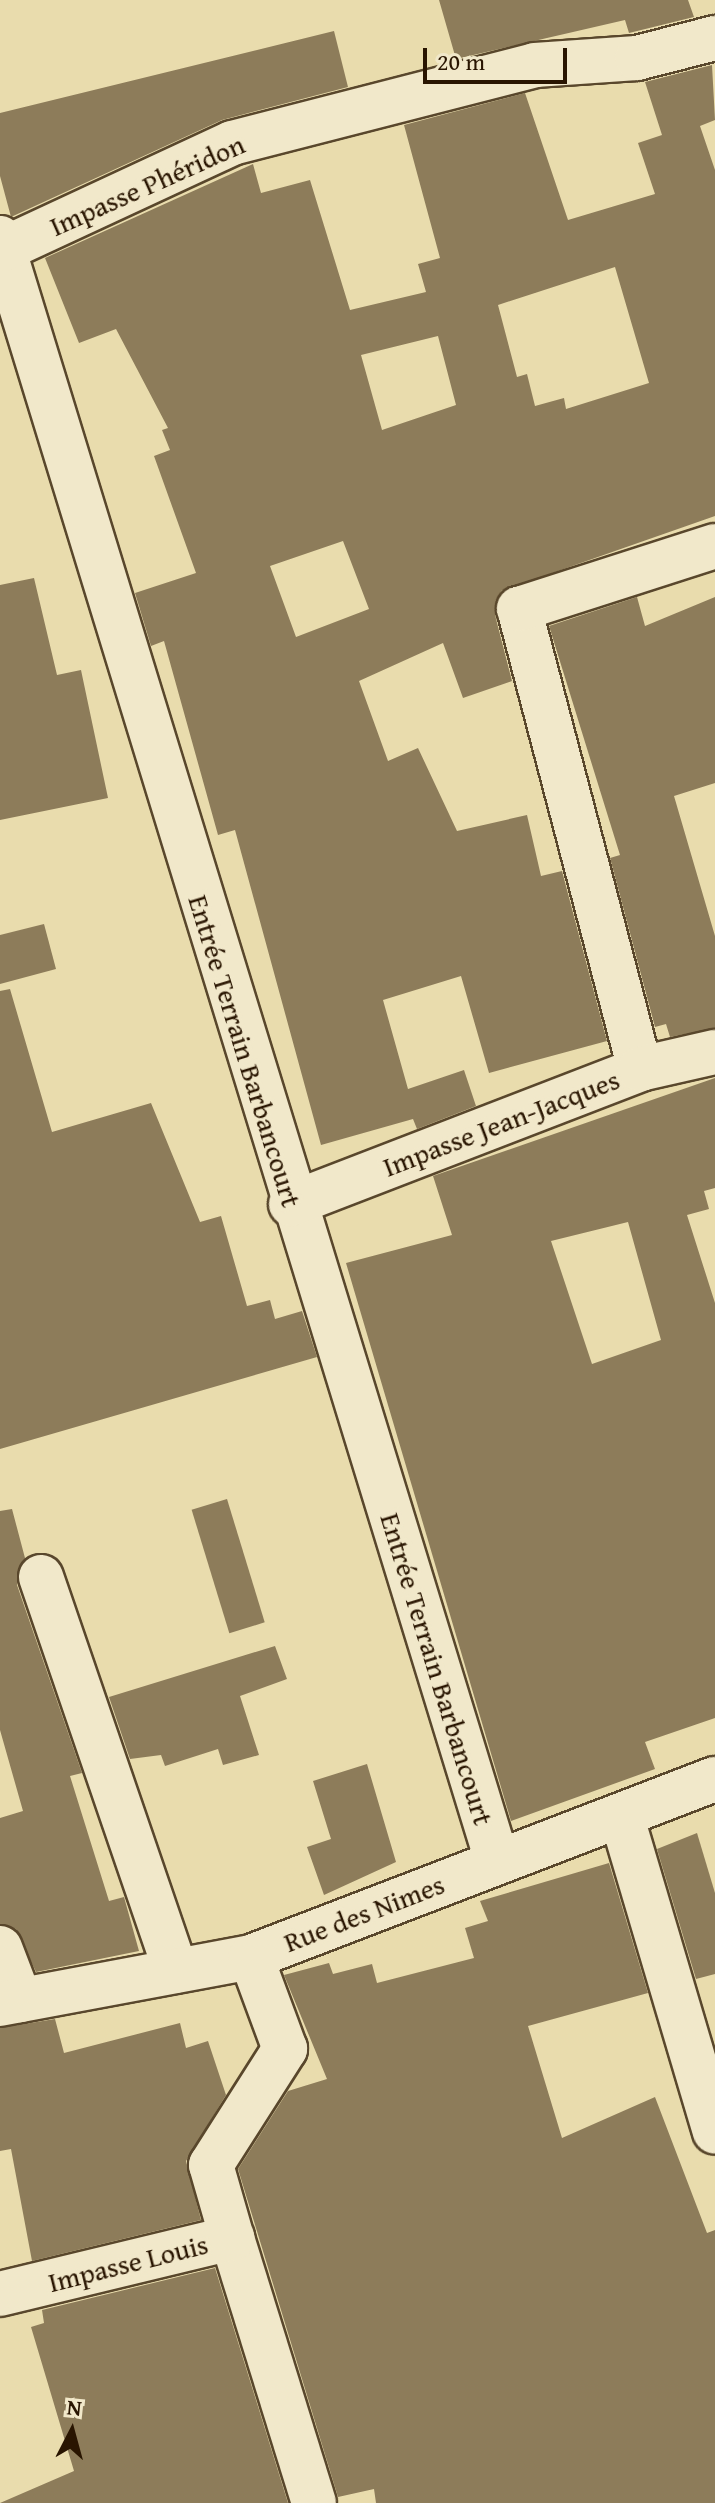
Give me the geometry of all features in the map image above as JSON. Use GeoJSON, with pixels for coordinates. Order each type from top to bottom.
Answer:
{"type":"FeatureCollection","features":[{"type":"Feature","properties":{"kind":"street","name":"Impasse Phéridon"},"geometry":{"type":"LineString","coordinates":[[2,244],[232,143],[535,65],[637,58],[715,38]]}},
{"type":"Feature","properties":{"kind":"street","name":"Entrée Terrain Barbancourt"},"geometry":{"type":"LineString","coordinates":[[2,244],[291,1204],[497,1861]]}},
{"type":"Feature","properties":{"kind":"street"},"geometry":{"type":"LineString","coordinates":[[640,1069],[519,609],[715,546]]}},
{"type":"Feature","properties":{"kind":"street","name":"Impasse Jean-Jacques"},"geometry":{"type":"LineString","coordinates":[[291,1204],[640,1069],[715,1052]]}},
{"type":"Feature","properties":{"kind":"street"},"geometry":{"type":"LineString","coordinates":[[41,1577],[176,1971]]}},
{"type":"Feature","properties":{"kind":"street","name":"Rue des Nimes"},"geometry":{"type":"LineString","coordinates":[[10,2002],[251,1957],[497,1861],[622,1818],[715,1779]]}},
{"type":"Feature","properties":{"kind":"street"},"geometry":{"type":"LineString","coordinates":[[622,1818],[715,2131]]}},
{"type":"Feature","properties":{"kind":"street"},"geometry":{"type":"LineString","coordinates":[[0,1948],[10,2002]]}},
{"type":"Feature","properties":{"kind":"street","name":"Impasse Louis"},"geometry":{"type":"LineString","coordinates":[[0,2294],[232,2238],[211,2165],[285,2049],[251,1957]]}},
{"type":"Feature","properties":{"kind":"street"},"geometry":{"type":"LineString","coordinates":[[232,2238],[314,2503]]}},
{"type":"Feature","properties":{"kind":"building"},"geometry":{"type":"Polygon","coordinates":[[[439,0],[688,0],[694,17],[629,33],[625,20],[456,59],[439,0]]]}},
{"type":"Feature","properties":{"kind":"building"},"geometry":{"type":"Polygon","coordinates":[[[334,31],[348,87],[222,120],[11,217],[0,176],[0,113],[334,31]]]}},
{"type":"Feature","properties":{"kind":"building"},"geometry":{"type":"Polygon","coordinates":[[[712,65],[715,120],[700,126],[715,170],[715,516],[501,591],[495,615],[512,681],[463,698],[443,643],[359,681],[388,761],[418,748],[457,831],[527,815],[541,876],[562,871],[607,1041],[489,1073],[461,976],[383,1000],[408,1089],[464,1070],[476,1106],[417,1129],[413,1119],[321,1145],[235,830],[218,835],[164,641],[151,646],[135,593],[196,573],[154,456],[170,450],[162,430],[168,428],[116,329],[79,343],[45,258],[253,164],[261,193],[310,180],[350,310],[426,292],[418,264],[440,258],[404,125],[525,93],[568,220],[655,194],[638,143],[662,135],[645,82],[712,65]],[[615,267],[498,305],[517,377],[527,374],[535,406],[564,398],[566,409],[649,383],[615,267]],[[438,336],[361,355],[382,430],[456,405],[438,336]],[[343,541],[270,566],[296,637],[369,609],[343,541]]]}},
{"type":"Feature","properties":{"kind":"building"},"geometry":{"type":"Polygon","coordinates":[[[34,578],[57,675],[81,670],[108,798],[0,820],[0,585],[34,578]]]}},
{"type":"Feature","properties":{"kind":"building"},"geometry":{"type":"Polygon","coordinates":[[[637,597],[645,626],[715,597],[715,783],[674,796],[715,936],[715,1028],[670,1037],[666,1024],[655,1027],[610,858],[620,855],[549,626],[637,597]]]}},
{"type":"Feature","properties":{"kind":"building"},"geometry":{"type":"Polygon","coordinates":[[[44,924],[56,969],[0,984],[0,935],[44,924]]]}},
{"type":"Feature","properties":{"kind":"building"},"geometry":{"type":"Polygon","coordinates":[[[10,989],[52,1132],[151,1103],[200,1222],[221,1216],[247,1306],[270,1300],[275,1319],[302,1311],[317,1357],[0,1449],[0,991],[10,989]]]}},
{"type":"Feature","properties":{"kind":"building"},"geometry":{"type":"Polygon","coordinates":[[[715,1078],[715,1188],[704,1191],[709,1209],[687,1215],[715,1303],[715,1718],[645,1742],[655,1769],[511,1821],[346,1263],[452,1235],[433,1176],[715,1078]],[[628,1222],[551,1241],[592,1364],[661,1340],[628,1222]]]}},
{"type":"Feature","properties":{"kind":"building"},"geometry":{"type":"Polygon","coordinates":[[[227,1499],[265,1622],[229,1633],[192,1510],[227,1499]]]}},
{"type":"Feature","properties":{"kind":"building"},"geometry":{"type":"Polygon","coordinates":[[[12,1509],[25,1558],[17,1585],[82,1773],[70,1776],[109,1901],[124,1897],[139,1951],[36,1972],[16,1929],[0,1924],[0,1818],[23,1811],[0,1730],[0,1511],[12,1509]]]}},
{"type":"Feature","properties":{"kind":"building"},"geometry":{"type":"Polygon","coordinates":[[[275,1646],[287,1679],[240,1696],[259,1755],[223,1765],[218,1749],[165,1766],[161,1755],[130,1759],[109,1697],[275,1646]]]}},
{"type":"Feature","properties":{"kind":"building"},"geometry":{"type":"Polygon","coordinates":[[[367,1764],[396,1862],[324,1895],[307,1847],[331,1839],[313,1781],[367,1764]]]}},
{"type":"Feature","properties":{"kind":"building"},"geometry":{"type":"Polygon","coordinates":[[[697,1833],[715,1893],[715,1974],[696,1979],[657,1849],[697,1833]]]}},
{"type":"Feature","properties":{"kind":"building"},"geometry":{"type":"Polygon","coordinates":[[[609,1863],[648,1993],[528,2026],[562,2138],[655,2097],[707,2233],[715,2230],[715,2503],[376,2503],[374,2489],[338,2497],[238,2169],[288,2091],[327,2079],[284,1975],[329,1963],[333,1974],[372,1964],[377,1983],[474,1958],[465,1928],[488,1921],[480,1901],[609,1863]]]}},
{"type":"Feature","properties":{"kind":"building"},"geometry":{"type":"Polygon","coordinates":[[[55,2019],[64,2053],[180,2023],[186,2048],[208,2041],[226,2095],[186,2161],[201,2220],[32,2261],[11,2149],[0,2151],[0,2028],[55,2019]]]}},
{"type":"Feature","properties":{"kind":"building"},"geometry":{"type":"Polygon","coordinates":[[[215,2268],[288,2503],[0,2503],[74,2471],[31,2327],[44,2323],[42,2310],[215,2268]]]}}]}
